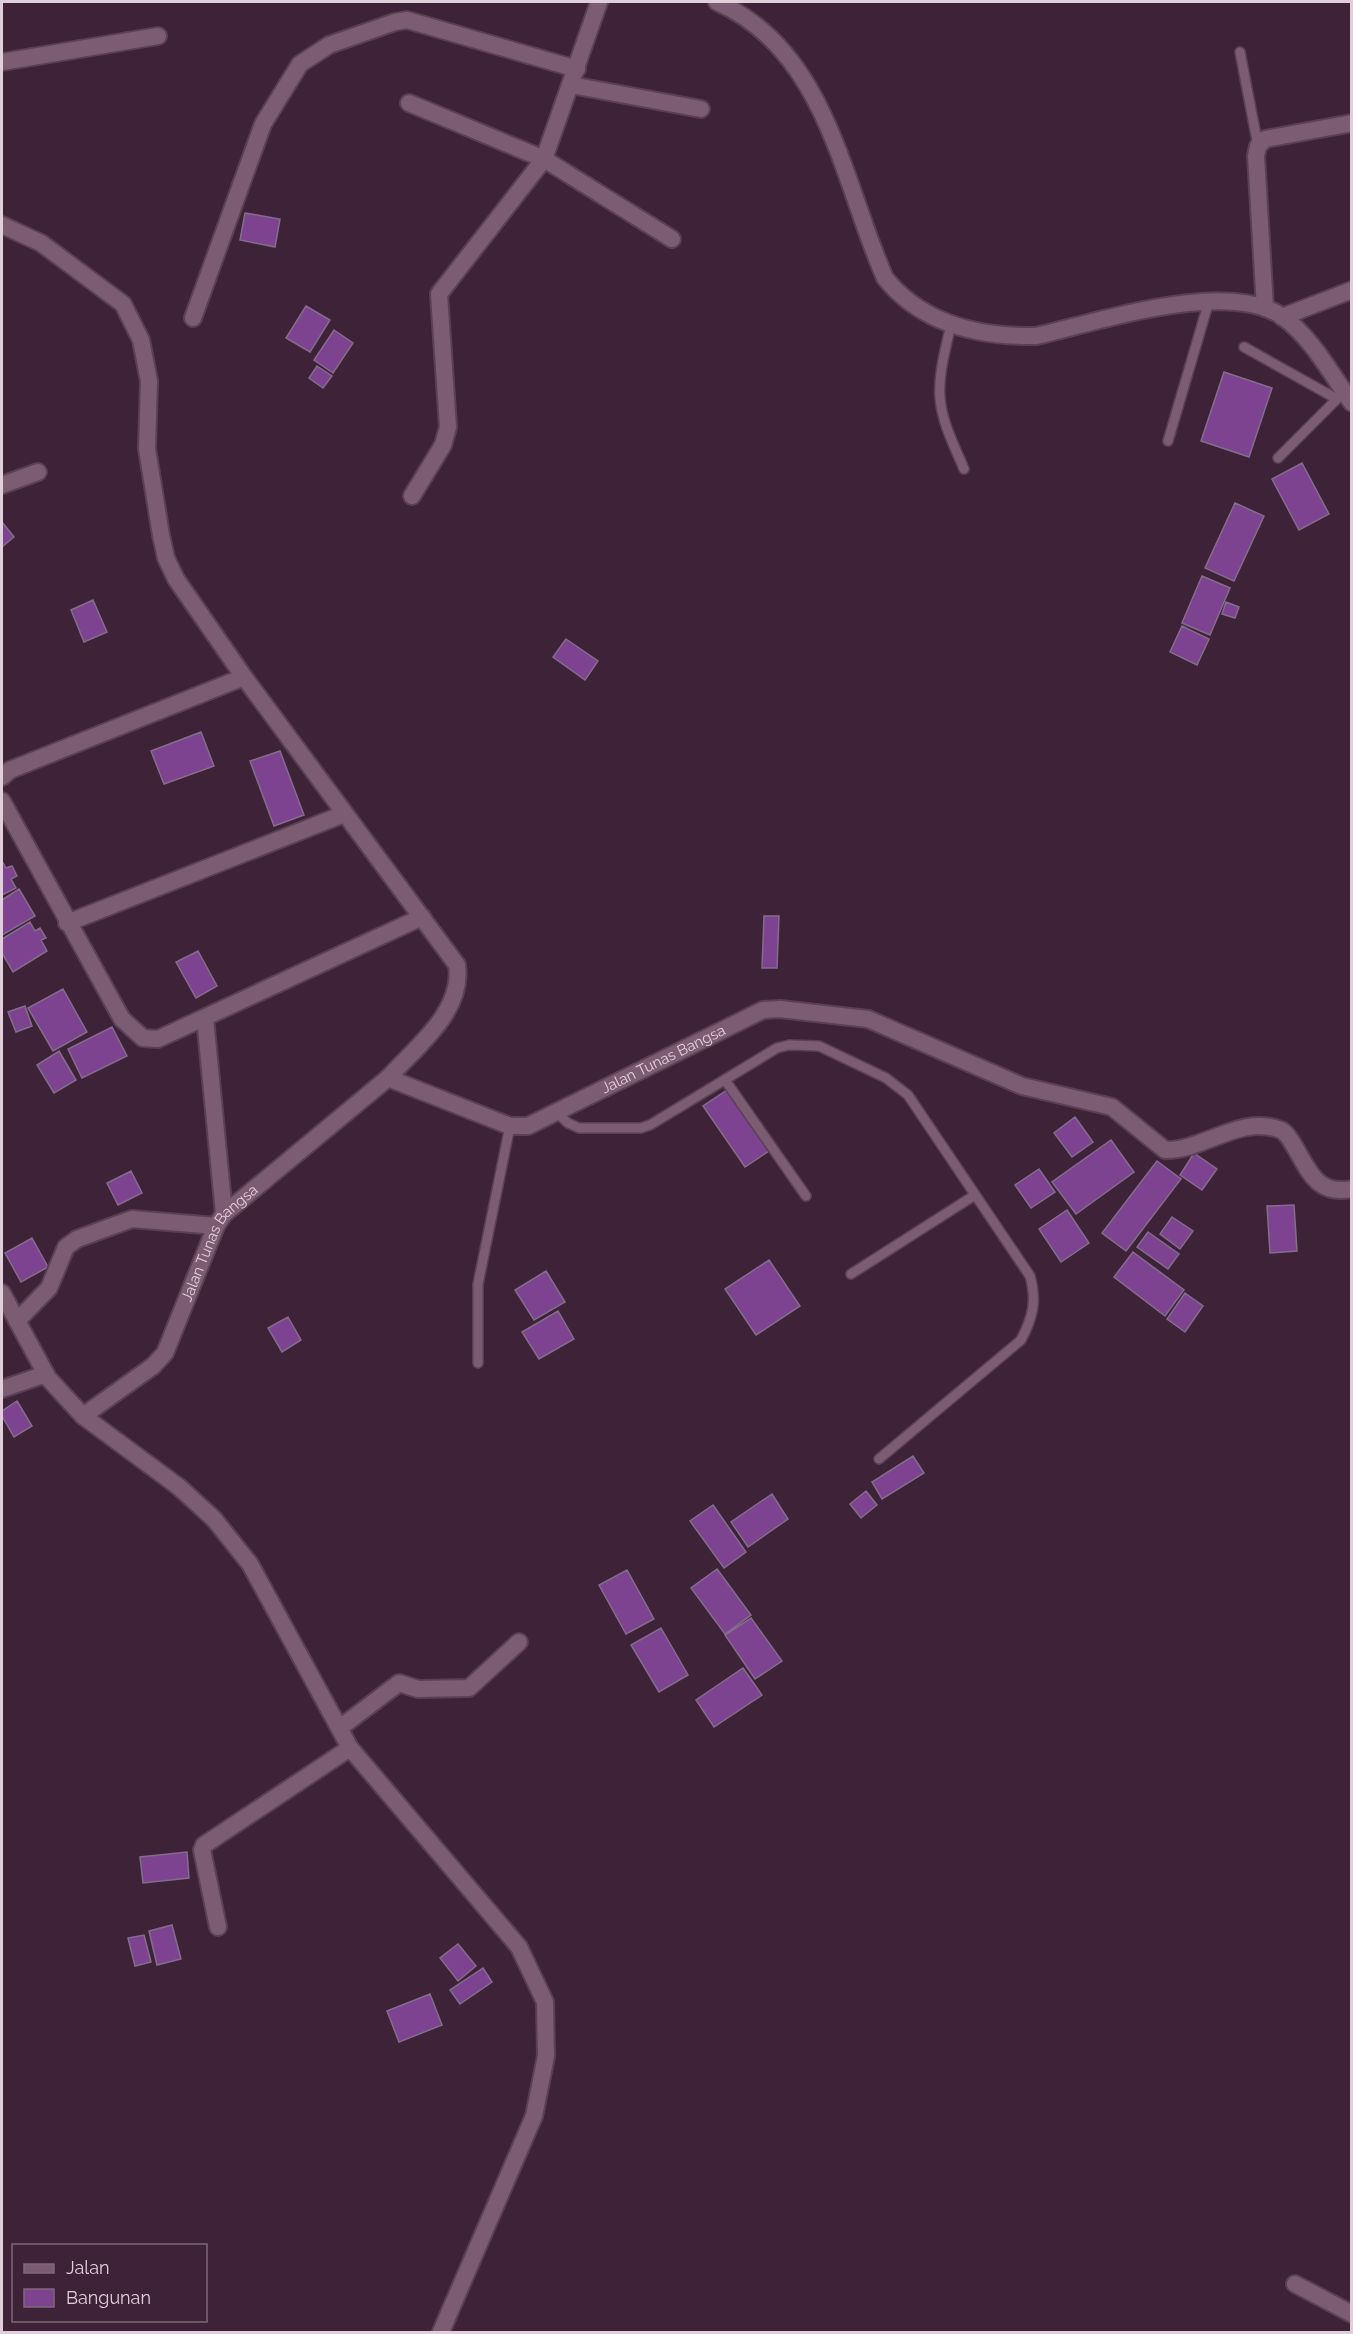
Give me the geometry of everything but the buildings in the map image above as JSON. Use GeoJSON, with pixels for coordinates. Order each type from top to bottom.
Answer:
{"type":"FeatureCollection","features":[{"type":"Feature","properties":{"kind":"street"},"geometry":{"type":"LineString","coordinates":[[412,496],[443,445],[448,427],[439,294],[544,159],[599,2]]}},
{"type":"Feature","properties":{"kind":"street"},"geometry":{"type":"LineString","coordinates":[[717,2],[753,22],[802,74],[821,109],[885,278],[898,294],[914,307],[951,324],[990,333],[1036,336],[1182,303],[1209,301],[1265,308],[1282,317],[1320,356],[1344,398]]}},
{"type":"Feature","properties":{"kind":"street"},"geometry":{"type":"LineString","coordinates":[[193,318],[263,124],[300,64],[328,45],[406,20],[574,77],[701,109]]}},
{"type":"Feature","properties":{"kind":"street"},"geometry":{"type":"LineString","coordinates":[[2,63],[158,36]]}},
{"type":"Feature","properties":{"kind":"street"},"geometry":{"type":"LineString","coordinates":[[409,103],[544,159],[672,239]]}},
{"type":"Feature","properties":{"kind":"street"},"geometry":{"type":"LineString","coordinates":[[1265,308],[1256,156],[1258,146],[1265,139],[1352,123]]}},
{"type":"Feature","properties":{"kind":"street","name":"Jalan Tunas Bangsa"},"geometry":{"type":"LineString","coordinates":[[2,225],[42,243],[123,304],[141,340],[149,381],[147,449],[166,558],[176,579],[244,677],[457,965],[458,986],[448,1011],[388,1078],[220,1220],[165,1353],[153,1366],[83,1416]]}},
{"type":"Feature","properties":{"kind":"street"},"geometry":{"type":"LineString","coordinates":[[1282,317],[1352,290]]}},
{"type":"Feature","properties":{"kind":"street"},"geometry":{"type":"LineString","coordinates":[[2,486],[38,472]]}},
{"type":"Feature","properties":{"kind":"street"},"geometry":{"type":"LineString","coordinates":[[2,777],[10,770],[244,677]]}},
{"type":"Feature","properties":{"kind":"street"},"geometry":{"type":"LineString","coordinates":[[2,801],[67,923],[122,1019],[143,1038],[158,1039],[422,917]]}},
{"type":"Feature","properties":{"kind":"street"},"geometry":{"type":"LineString","coordinates":[[67,923],[344,814]]}},
{"type":"Feature","properties":{"kind":"street","name":"Jalan Tunas Bangsa"},"geometry":{"type":"LineString","coordinates":[[510,1126],[528,1126],[557,1113],[754,1013],[771,1008],[868,1019],[1022,1086],[1112,1107],[1165,1150],[1245,1127],[1266,1127],[1284,1131],[1319,1184],[1330,1191],[1352,1189]]}},
{"type":"Feature","properties":{"kind":"street"},"geometry":{"type":"LineString","coordinates":[[17,1321],[49,1288],[66,1247],[77,1239],[132,1219],[220,1220],[206,1018]]}},
{"type":"Feature","properties":{"kind":"street"},"geometry":{"type":"LineString","coordinates":[[388,1078],[510,1126]]}},
{"type":"Feature","properties":{"kind":"street"},"geometry":{"type":"LineString","coordinates":[[2,1293],[46,1374],[83,1416],[179,1487],[214,1520],[250,1564],[341,1727],[350,1748],[519,1947],[545,2002],[546,2056],[534,2116],[441,2332]]}},
{"type":"Feature","properties":{"kind":"street"},"geometry":{"type":"LineString","coordinates":[[2,1389],[46,1374]]}},
{"type":"Feature","properties":{"kind":"street"},"geometry":{"type":"LineString","coordinates":[[341,1727],[399,1683],[418,1689],[469,1688],[519,1642]]}},
{"type":"Feature","properties":{"kind":"street"},"geometry":{"type":"LineString","coordinates":[[218,1927],[202,1850],[204,1845],[350,1748]]}},
{"type":"Feature","properties":{"kind":"street"},"geometry":{"type":"LineString","coordinates":[[1295,2284],[1352,2314]]}},
{"type":"Feature","properties":{"kind":"lane"},"geometry":{"type":"LineString","coordinates":[[1240,52],[1258,146]]}},
{"type":"Feature","properties":{"kind":"lane"},"geometry":{"type":"LineString","coordinates":[[1168,441],[1209,301]]}},
{"type":"Feature","properties":{"kind":"lane"},"geometry":{"type":"LineString","coordinates":[[951,324],[941,375],[940,399],[944,417],[964,470]]}},
{"type":"Feature","properties":{"kind":"lane"},"geometry":{"type":"LineString","coordinates":[[1244,347],[1344,398],[1278,458]]}},
{"type":"Feature","properties":{"kind":"lane"},"geometry":{"type":"LineString","coordinates":[[557,1113],[568,1123],[579,1128],[641,1128],[650,1125],[777,1048],[806,1043],[819,1046],[886,1078],[908,1095],[1030,1276],[1035,1296],[1031,1321],[1021,1340],[879,1459]]}},
{"type":"Feature","properties":{"kind":"lane"},"geometry":{"type":"LineString","coordinates":[[725,1080],[806,1196]]}},
{"type":"Feature","properties":{"kind":"lane"},"geometry":{"type":"LineString","coordinates":[[478,1363],[478,1284],[510,1126]]}},
{"type":"Feature","properties":{"kind":"lane"},"geometry":{"type":"LineString","coordinates":[[851,1274],[975,1195]]}}]}
